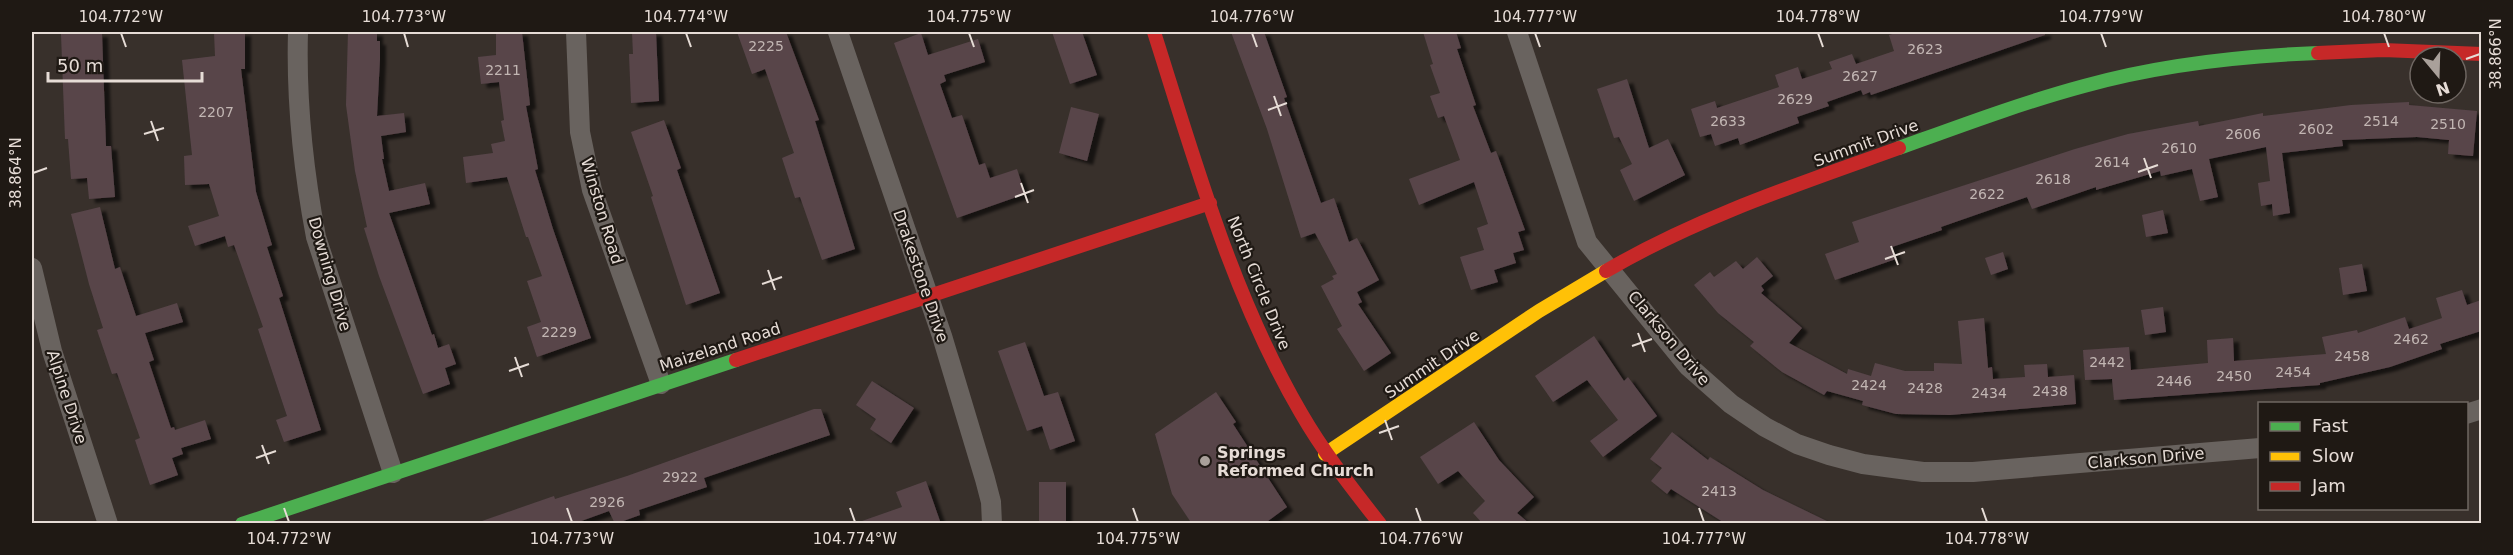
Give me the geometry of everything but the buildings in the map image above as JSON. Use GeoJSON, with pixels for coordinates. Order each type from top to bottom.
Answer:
{"type":"FeatureCollection","features":[{"type":"Feature","properties":{"kind":"main road","name":"North Circle Drive"},"geometry":{"type":"LineString","coordinates":[[1154,32],[1210,203],[1268,353],[1325,454],[1380,524]]}},
{"type":"Feature","properties":{"kind":"main road","name":"Summit Drive"},"geometry":{"type":"LineString","coordinates":[[1325,454],[1539,311],[1610,268],[1668,237],[1758,199],[2010,108],[2086,85],[2149,71],[2383,41],[2481,54]]}},
{"type":"Feature","properties":{"kind":"main road","name":"Maizeland Road"},"geometry":{"type":"LineString","coordinates":[[242,524],[1210,203]]}},
{"type":"Feature","properties":{"kind":"street","name":"Downing Drive"},"geometry":{"type":"LineString","coordinates":[[298,32],[298,112],[316,237],[393,473]]}},
{"type":"Feature","properties":{"kind":"street","name":"Winston Road"},"geometry":{"type":"LineString","coordinates":[[576,32],[577,102],[588,171],[661,384]]}},
{"type":"Feature","properties":{"kind":"street","name":"Drakestone Drive"},"geometry":{"type":"LineString","coordinates":[[838,32],[927,295],[985,479],[991,502],[992,524]]}},
{"type":"Feature","properties":{"kind":"street","name":"Clarkson Drive"},"geometry":{"type":"LineString","coordinates":[[1517,32],[1587,242],[1688,366],[1709,386],[1765,427],[1797,444],[1829,456],[1894,469],[1923,472],[1973,472],[2258,448]]}},
{"type":"Feature","properties":{"kind":"street","name":"Alpine Drive"},"geometry":{"type":"LineString","coordinates":[[32,268],[52,351],[108,524]]}},
{"type":"Feature","properties":{"kind":"traffic: fast"},"geometry":{"type":"LineString","coordinates":[[1899,148],[2014,107],[2141,72],[2259,56],[2318,53]]}},
{"type":"Feature","properties":{"kind":"traffic: fast"},"geometry":{"type":"LineString","coordinates":[[242,524],[736,360]]}},
{"type":"Feature","properties":{"kind":"traffic: slow"},"geometry":{"type":"LineString","coordinates":[[1325,454],[1539,311],[1606,271]]}},
{"type":"Feature","properties":{"kind":"traffic: jam"},"geometry":{"type":"LineString","coordinates":[[1154,32],[1217,227],[1255,322],[1310,428],[1380,524]]}},
{"type":"Feature","properties":{"kind":"traffic: jam"},"geometry":{"type":"LineString","coordinates":[[2318,53],[2383,50],[2482,54]]}},
{"type":"Feature","properties":{"kind":"traffic: jam"},"geometry":{"type":"LineString","coordinates":[[1606,271],[1713,218],[1787,188],[1899,148]]}},
{"type":"Feature","properties":{"kind":"traffic: jam"},"geometry":{"type":"LineString","coordinates":[[736,360],[1210,203]]}},
{"type":"Feature","properties":{"kind":"place","name":"Springs Reformed Church"},"geometry":{"type":"Point","coordinates":[1205,461]}}]}
